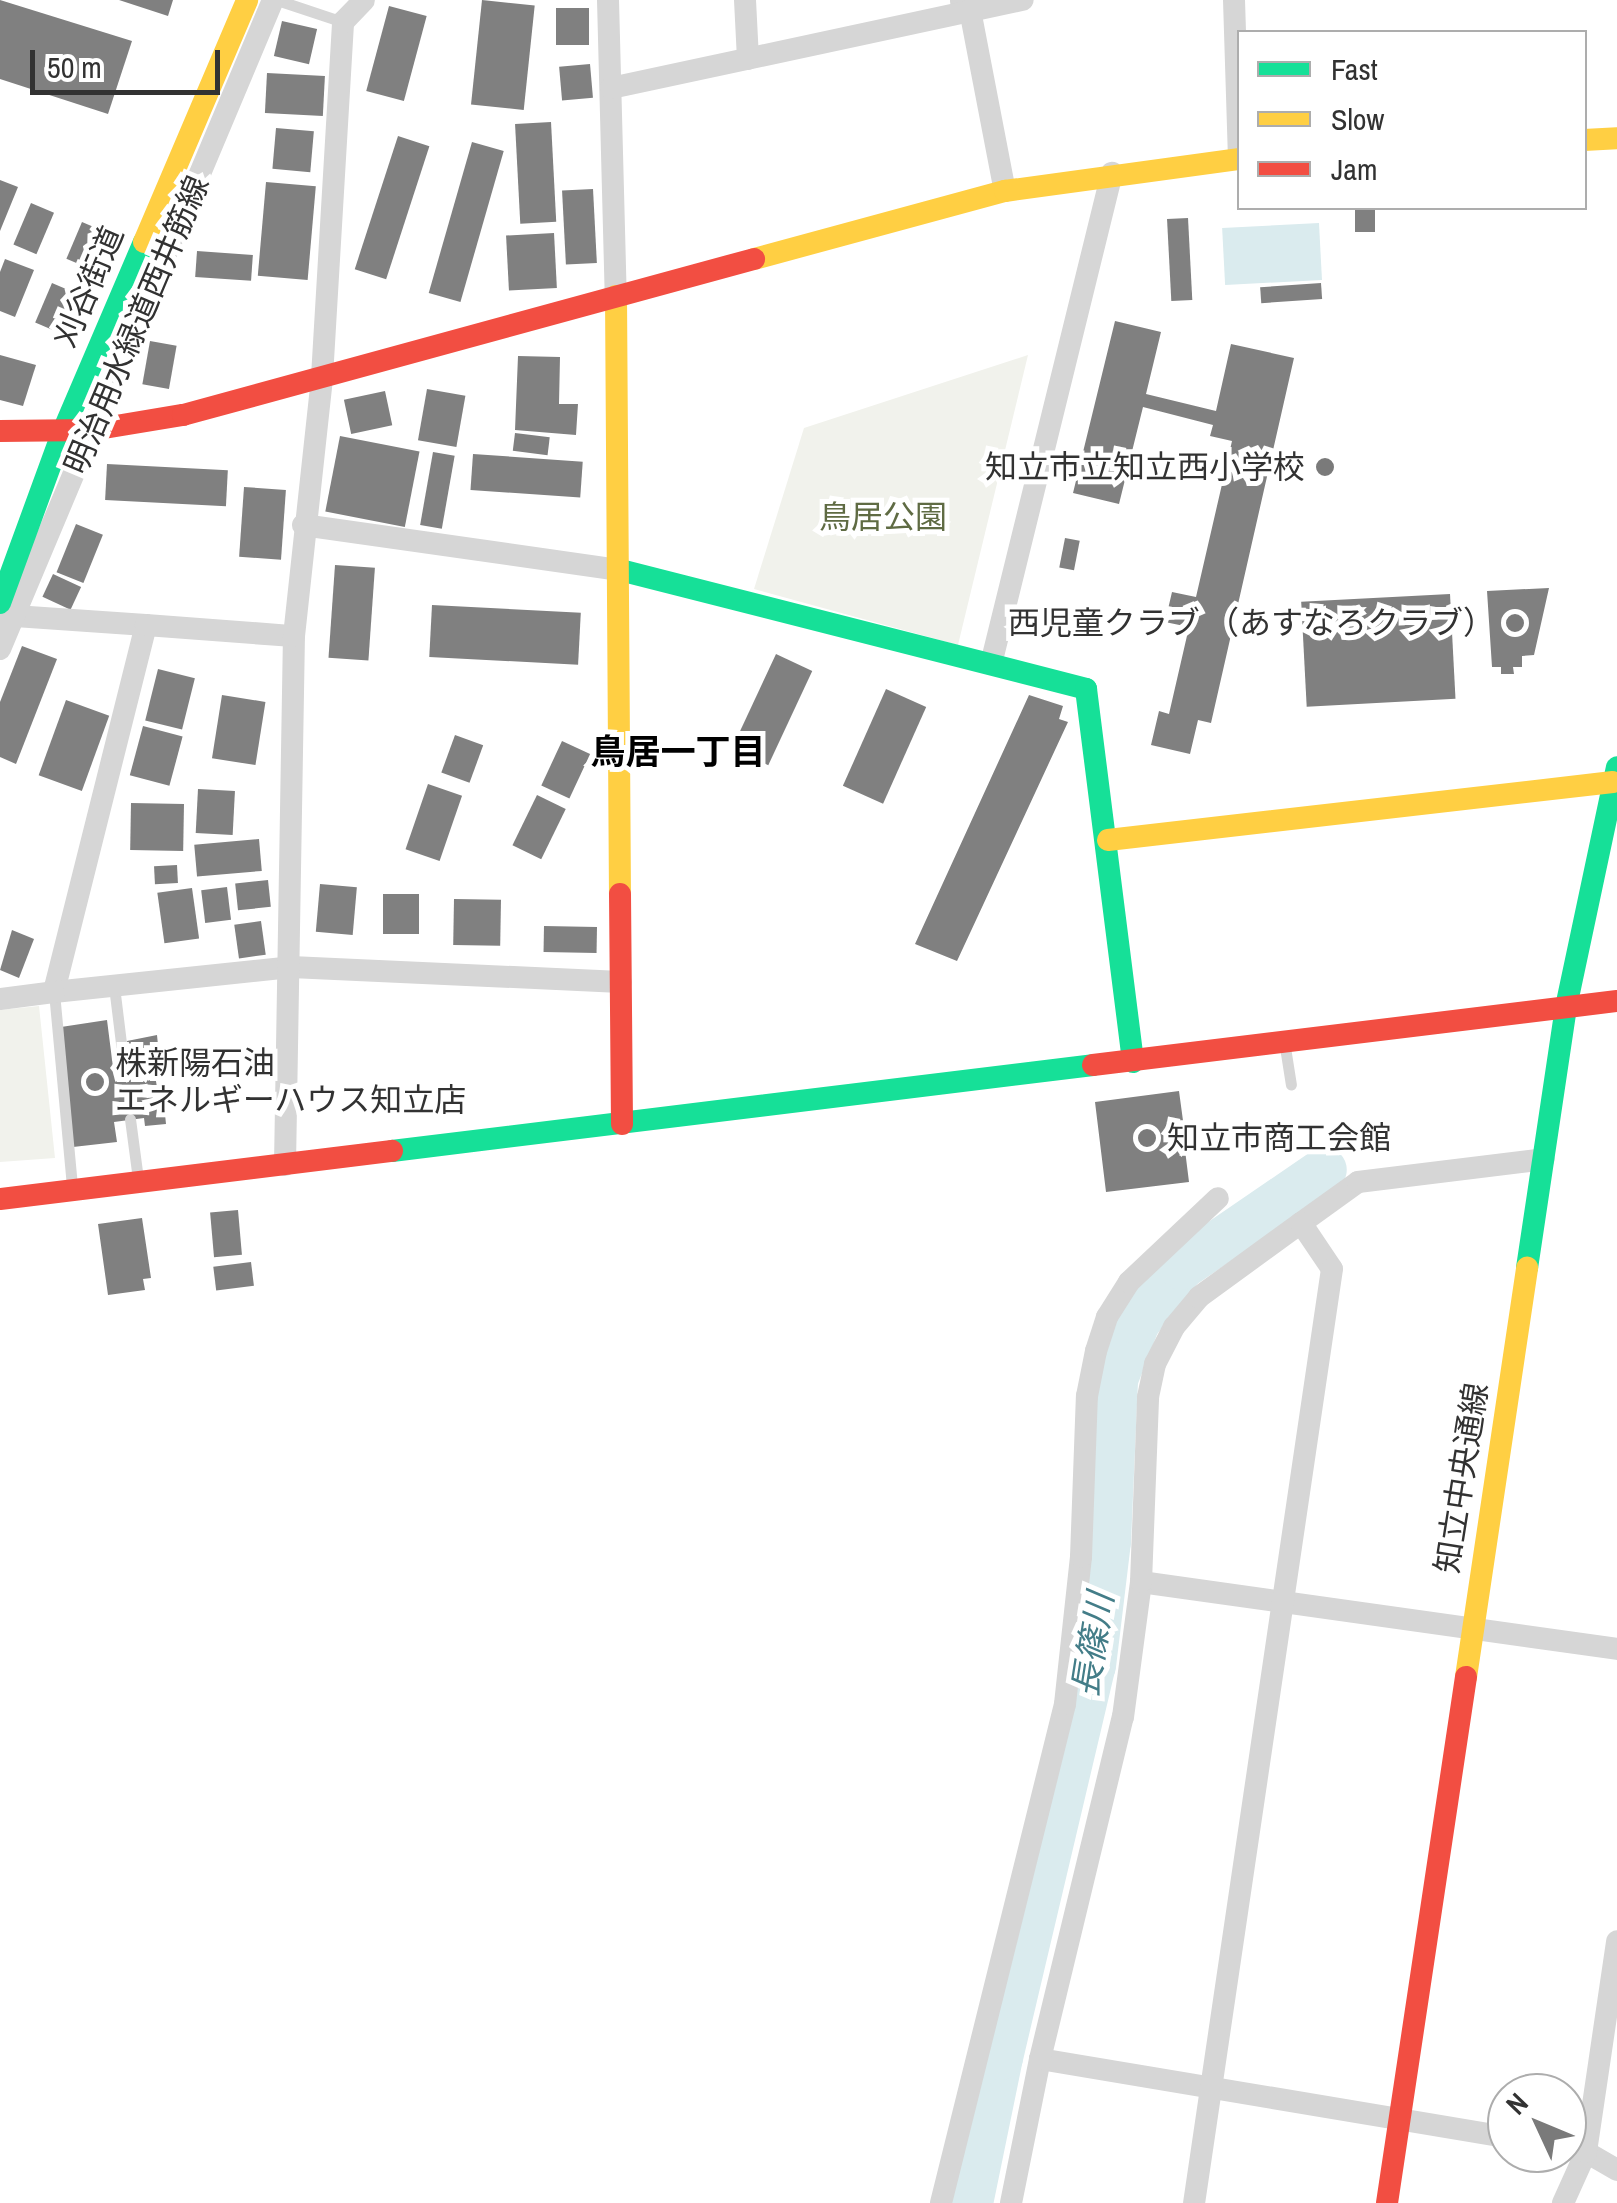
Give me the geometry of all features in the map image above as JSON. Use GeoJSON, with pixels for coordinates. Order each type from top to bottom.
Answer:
{"type":"FeatureCollection","features":[{"type":"Feature","properties":{"kind":"street","name":"刈谷街道"},"geometry":{"type":"LineString","coordinates":[[5,612],[63,432],[248,0]]}},
{"type":"Feature","properties":{"kind":"street","name":"明治用水緑道西井筋線"},"geometry":{"type":"LineString","coordinates":[[0,649],[5,612],[92,430],[275,0]]}},
{"type":"Feature","properties":{"kind":"street"},"geometry":{"type":"LineString","coordinates":[[285,1165],[294,636],[322,377],[343,22],[364,0]]}},
{"type":"Feature","properties":{"kind":"street"},"geometry":{"type":"LineString","coordinates":[[608,0],[620,570],[622,1124]]}},
{"type":"Feature","properties":{"kind":"street"},"geometry":{"type":"LineString","coordinates":[[745,0],[748,59]]}},
{"type":"Feature","properties":{"kind":"street"},"geometry":{"type":"LineString","coordinates":[[611,88],[748,59],[965,5],[1023,0]]}},
{"type":"Feature","properties":{"kind":"street"},"geometry":{"type":"LineString","coordinates":[[1234,0],[1237,95]]}},
{"type":"Feature","properties":{"kind":"street"},"geometry":{"type":"LineString","coordinates":[[965,5],[1005,191]]}},
{"type":"Feature","properties":{"kind":"street"},"geometry":{"type":"LineString","coordinates":[[1587,140],[1617,138]]}},
{"type":"Feature","properties":{"kind":"street"},"geometry":{"type":"LineString","coordinates":[[0,431],[92,430],[183,415],[1005,191],[1112,172],[1237,159]]}},
{"type":"Feature","properties":{"kind":"street"},"geometry":{"type":"LineString","coordinates":[[991,664],[1112,172]]}},
{"type":"Feature","properties":{"kind":"street"},"geometry":{"type":"LineString","coordinates":[[303,525],[620,570],[1086,689],[1133,1062]]}},
{"type":"Feature","properties":{"kind":"street"},"geometry":{"type":"LineString","coordinates":[[5,612],[294,636]]}},
{"type":"Feature","properties":{"kind":"street"},"geometry":{"type":"LineString","coordinates":[[54,992],[146,626]]}},
{"type":"Feature","properties":{"kind":"street"},"geometry":{"type":"LineString","coordinates":[[1108,840],[1615,774]]}},
{"type":"Feature","properties":{"kind":"street","name":"知立中央通線"},"geometry":{"type":"LineString","coordinates":[[1387,2203],[1566,1007],[1615,774]]}},
{"type":"Feature","properties":{"kind":"street"},"geometry":{"type":"LineString","coordinates":[[0,999],[291,967],[621,982]]}},
{"type":"Feature","properties":{"kind":"street"},"geometry":{"type":"LineString","coordinates":[[0,1199],[1617,1000]]}},
{"type":"Feature","properties":{"kind":"street"},"geometry":{"type":"LineString","coordinates":[[1011,2203],[1040,2059],[1123,1717],[1142,1582],[1148,1398],[1155,1364],[1174,1328],[1200,1296],[1358,1182],[1544,1160]]}},
{"type":"Feature","properties":{"kind":"street"},"geometry":{"type":"LineString","coordinates":[[942,2203],[1065,1704],[1074,1648],[1088,1396],[1096,1351],[1107,1317],[1130,1282],[1218,1198]]}},
{"type":"Feature","properties":{"kind":"street"},"geometry":{"type":"LineString","coordinates":[[1194,2203],[1332,1270],[1302,1222]]}},
{"type":"Feature","properties":{"kind":"street"},"geometry":{"type":"LineString","coordinates":[[1142,1582],[1617,1649]]}},
{"type":"Feature","properties":{"kind":"street"},"geometry":{"type":"LineString","coordinates":[[1587,2098],[1617,1941]]}},
{"type":"Feature","properties":{"kind":"street"},"geometry":{"type":"LineString","coordinates":[[1040,2059],[1211,2089],[1400,2115],[1487,2133]]}},
{"type":"Feature","properties":{"kind":"street"},"geometry":{"type":"LineString","coordinates":[[1587,2155],[1617,2170]]}},
{"type":"Feature","properties":{"kind":"street"},"geometry":{"type":"LineString","coordinates":[[1563,2203],[1571,2173]]}},
{"type":"Feature","properties":{"kind":"lane"},"geometry":{"type":"LineString","coordinates":[[275,0],[343,22]]}},
{"type":"Feature","properties":{"kind":"lane"},"geometry":{"type":"LineString","coordinates":[[114,986],[125,1075]]}},
{"type":"Feature","properties":{"kind":"lane"},"geometry":{"type":"LineString","coordinates":[[54,992],[72,1191]]}},
{"type":"Feature","properties":{"kind":"lane"},"geometry":{"type":"LineString","coordinates":[[1284,1043],[1290,1085]]}},
{"type":"Feature","properties":{"kind":"lane"},"geometry":{"type":"LineString","coordinates":[[130,1120],[138,1183]]}},
{"type":"Feature","properties":{"kind":"green space","name":"鳥居公園"},"geometry":{"type":"Polygon","coordinates":[[[1028,355],[958,645],[754,589],[804,428],[1028,355]]]}},
{"type":"Feature","properties":{"kind":"green space"},"geometry":{"type":"Polygon","coordinates":[[[39,1006],[55,1158],[0,1162],[0,1010],[39,1006]]]}},
{"type":"Feature","properties":{"kind":"shaded area"},"geometry":{"type":"Polygon","coordinates":[[[1319,223],[1322,280],[1225,285],[1222,228],[1319,223]]]}},
{"type":"Feature","properties":{"kind":"building"},"geometry":{"type":"Polygon","coordinates":[[[0,0],[132,41],[108,114],[0,79],[0,0]]]}},
{"type":"Feature","properties":{"kind":"building"},"geometry":{"type":"Polygon","coordinates":[[[119,0],[173,0],[168,16],[119,0]]]}},
{"type":"Feature","properties":{"kind":"building"},"geometry":{"type":"Polygon","coordinates":[[[482,0],[535,6],[524,110],[471,104],[482,0]]]}},
{"type":"Feature","properties":{"kind":"building"},"geometry":{"type":"Polygon","coordinates":[[[389,6],[427,16],[404,101],[366,91],[389,6]]]}},
{"type":"Feature","properties":{"kind":"building"},"geometry":{"type":"Polygon","coordinates":[[[556,8],[589,8],[589,45],[556,45],[556,8]]]}},
{"type":"Feature","properties":{"kind":"building"},"geometry":{"type":"Polygon","coordinates":[[[282,21],[317,29],[309,64],[274,56],[282,21]]]}},
{"type":"Feature","properties":{"kind":"building"},"geometry":{"type":"Polygon","coordinates":[[[590,64],[593,98],[562,101],[559,67],[590,64]]]}},
{"type":"Feature","properties":{"kind":"building"},"geometry":{"type":"Polygon","coordinates":[[[267,73],[325,76],[323,116],[265,113],[267,73]]]}},
{"type":"Feature","properties":{"kind":"building"},"geometry":{"type":"Polygon","coordinates":[[[551,122],[556,222],[520,224],[515,124],[551,122]]]}},
{"type":"Feature","properties":{"kind":"building"},"geometry":{"type":"Polygon","coordinates":[[[276,128],[314,131],[310,172],[272,169],[276,128]]]}},
{"type":"Feature","properties":{"kind":"building"},"geometry":{"type":"Polygon","coordinates":[[[398,136],[429,146],[386,279],[355,269],[398,136]]]}},
{"type":"Feature","properties":{"kind":"building"},"geometry":{"type":"Polygon","coordinates":[[[472,142],[504,151],[460,302],[429,293],[472,142]]]}},
{"type":"Feature","properties":{"kind":"building"},"geometry":{"type":"Polygon","coordinates":[[[0,180],[18,187],[0,231],[0,180]]]}},
{"type":"Feature","properties":{"kind":"building"},"geometry":{"type":"Polygon","coordinates":[[[266,182],[316,186],[308,280],[258,276],[266,182]]]}},
{"type":"Feature","properties":{"kind":"building"},"geometry":{"type":"Polygon","coordinates":[[[593,189],[597,263],[566,265],[562,191],[593,189]]]}},
{"type":"Feature","properties":{"kind":"building"},"geometry":{"type":"Polygon","coordinates":[[[31,203],[54,213],[36,254],[13,244],[31,203]]]}},
{"type":"Feature","properties":{"kind":"building"},"geometry":{"type":"Polygon","coordinates":[[[1355,210],[1375,210],[1375,232],[1355,232],[1355,210]]]}},
{"type":"Feature","properties":{"kind":"building"},"geometry":{"type":"Polygon","coordinates":[[[1188,218],[1192,300],[1171,301],[1167,219],[1188,218]]]}},
{"type":"Feature","properties":{"kind":"building"},"geometry":{"type":"Polygon","coordinates":[[[82,222],[105,232],[89,269],[66,259],[82,222]]]}},
{"type":"Feature","properties":{"kind":"building"},"geometry":{"type":"Polygon","coordinates":[[[554,233],[557,288],[509,290],[506,236],[554,233]]]}},
{"type":"Feature","properties":{"kind":"building"},"geometry":{"type":"Polygon","coordinates":[[[197,251],[253,255],[251,281],[195,277],[197,251]]]}},
{"type":"Feature","properties":{"kind":"building"},"geometry":{"type":"Polygon","coordinates":[[[5,259],[34,270],[15,317],[0,311],[0,272],[5,259]]]}},
{"type":"Feature","properties":{"kind":"building"},"geometry":{"type":"Polygon","coordinates":[[[52,283],[82,296],[66,335],[35,323],[52,283]]]}},
{"type":"Feature","properties":{"kind":"building"},"geometry":{"type":"Polygon","coordinates":[[[1321,283],[1322,299],[1261,303],[1260,287],[1321,283]]]}},
{"type":"Feature","properties":{"kind":"building"},"geometry":{"type":"Polygon","coordinates":[[[1115,321],[1161,332],[1146,394],[1216,411],[1231,344],[1294,358],[1211,723],[1198,720],[1190,754],[1151,745],[1159,711],[1169,714],[1189,627],[1165,622],[1172,592],[1196,597],[1232,441],[1210,436],[1213,425],[1143,407],[1119,504],[1073,493],[1115,321]]]}},
{"type":"Feature","properties":{"kind":"building"},"geometry":{"type":"Polygon","coordinates":[[[150,341],[177,346],[169,389],[142,384],[150,341]]]}},
{"type":"Feature","properties":{"kind":"building"},"geometry":{"type":"Polygon","coordinates":[[[0,355],[36,365],[23,406],[0,400],[0,355]]]}},
{"type":"Feature","properties":{"kind":"building"},"geometry":{"type":"Polygon","coordinates":[[[518,356],[560,357],[559,404],[578,404],[576,435],[515,430],[518,356]]]}},
{"type":"Feature","properties":{"kind":"building"},"geometry":{"type":"Polygon","coordinates":[[[427,389],[465,396],[456,447],[418,440],[427,389]]]}},
{"type":"Feature","properties":{"kind":"building"},"geometry":{"type":"Polygon","coordinates":[[[385,391],[392,425],[351,434],[344,400],[385,391]]]}},
{"type":"Feature","properties":{"kind":"building"},"geometry":{"type":"Polygon","coordinates":[[[515,433],[550,437],[548,455],[513,451],[515,433]]]}},
{"type":"Feature","properties":{"kind":"building"},"geometry":{"type":"Polygon","coordinates":[[[340,436],[420,451],[405,527],[325,512],[340,436]]]}},
{"type":"Feature","properties":{"kind":"building"},"geometry":{"type":"Polygon","coordinates":[[[433,452],[455,456],[442,529],[420,525],[433,452]]]}},
{"type":"Feature","properties":{"kind":"building"},"geometry":{"type":"Polygon","coordinates":[[[473,454],[583,462],[580,498],[470,490],[473,454]]]}},
{"type":"Feature","properties":{"kind":"building"},"geometry":{"type":"Polygon","coordinates":[[[107,464],[228,470],[226,506],[105,500],[107,464]]]}},
{"type":"Feature","properties":{"kind":"building"},"geometry":{"type":"Polygon","coordinates":[[[244,487],[286,490],[281,560],[239,557],[244,487]]]}},
{"type":"Feature","properties":{"kind":"building"},"geometry":{"type":"Polygon","coordinates":[[[76,524],[103,535],[83,583],[57,572],[76,524]]]}},
{"type":"Feature","properties":{"kind":"building"},"geometry":{"type":"Polygon","coordinates":[[[1065,538],[1080,541],[1074,570],[1059,567],[1065,538]]]}},
{"type":"Feature","properties":{"kind":"building"},"geometry":{"type":"Polygon","coordinates":[[[335,565],[375,568],[368,661],[329,658],[335,565]]]}},
{"type":"Feature","properties":{"kind":"building"},"geometry":{"type":"Polygon","coordinates":[[[53,574],[81,587],[71,610],[42,597],[53,574]]]}},
{"type":"Feature","properties":{"kind":"building","name":"西児童クラブ （あすなろクラブ）"},"geometry":{"type":"Polygon","coordinates":[[[1549,588],[1534,655],[1522,656],[1522,667],[1513,667],[1514,674],[1501,674],[1501,667],[1492,667],[1487,591],[1549,588]]]}},
{"type":"Feature","properties":{"kind":"building"},"geometry":{"type":"Polygon","coordinates":[[[1450,594],[1455,699],[1307,707],[1301,602],[1450,594]]]}},
{"type":"Feature","properties":{"kind":"building"},"geometry":{"type":"Polygon","coordinates":[[[432,605],[581,613],[578,665],[429,657],[432,605]]]}},
{"type":"Feature","properties":{"kind":"building"},"geometry":{"type":"Polygon","coordinates":[[[22,646],[57,659],[16,764],[0,757],[0,702],[22,646]]]}},
{"type":"Feature","properties":{"kind":"building"},"geometry":{"type":"Polygon","coordinates":[[[776,654],[812,671],[768,765],[732,748],[776,654]]]}},
{"type":"Feature","properties":{"kind":"building"},"geometry":{"type":"Polygon","coordinates":[[[158,669],[195,678],[182,730],[145,720],[158,669]]]}},
{"type":"Feature","properties":{"kind":"building"},"geometry":{"type":"Polygon","coordinates":[[[886,689],[926,707],[883,804],[843,786],[886,689]]]}},
{"type":"Feature","properties":{"kind":"building"},"geometry":{"type":"Polygon","coordinates":[[[222,695],[265,702],[255,765],[212,758],[222,695]]]}},
{"type":"Feature","properties":{"kind":"building"},"geometry":{"type":"Polygon","coordinates":[[[1029,695],[1063,706],[1059,719],[1068,722],[957,961],[915,944],[1029,695]]]}},
{"type":"Feature","properties":{"kind":"building"},"geometry":{"type":"Polygon","coordinates":[[[66,700],[109,716],[82,791],[39,775],[66,700]]]}},
{"type":"Feature","properties":{"kind":"building"},"geometry":{"type":"Polygon","coordinates":[[[143,726],[183,737],[169,786],[130,775],[143,726]]]}},
{"type":"Feature","properties":{"kind":"building"},"geometry":{"type":"Polygon","coordinates":[[[455,735],[483,745],[470,783],[441,773],[455,735]]]}},
{"type":"Feature","properties":{"kind":"building"},"geometry":{"type":"Polygon","coordinates":[[[562,741],[590,754],[569,799],[541,785],[562,741]]]}},
{"type":"Feature","properties":{"kind":"building"},"geometry":{"type":"Polygon","coordinates":[[[428,784],[462,796],[440,861],[406,849],[428,784]]]}},
{"type":"Feature","properties":{"kind":"building"},"geometry":{"type":"Polygon","coordinates":[[[198,789],[235,791],[233,835],[196,833],[198,789]]]}},
{"type":"Feature","properties":{"kind":"building"},"geometry":{"type":"Polygon","coordinates":[[[537,795],[566,809],[541,859],[512,845],[537,795]]]}},
{"type":"Feature","properties":{"kind":"building"},"geometry":{"type":"Polygon","coordinates":[[[131,803],[184,804],[183,851],[130,850],[131,803]]]}},
{"type":"Feature","properties":{"kind":"building"},"geometry":{"type":"Polygon","coordinates":[[[259,839],[262,871],[197,877],[194,845],[259,839]]]}},
{"type":"Feature","properties":{"kind":"building"},"geometry":{"type":"Polygon","coordinates":[[[177,865],[178,883],[155,884],[154,866],[177,865]]]}},
{"type":"Feature","properties":{"kind":"building"},"geometry":{"type":"Polygon","coordinates":[[[268,880],[271,907],[238,910],[235,883],[268,880]]]}},
{"type":"Feature","properties":{"kind":"building"},"geometry":{"type":"Polygon","coordinates":[[[320,884],[357,887],[353,935],[316,932],[320,884]]]}},
{"type":"Feature","properties":{"kind":"building"},"geometry":{"type":"Polygon","coordinates":[[[227,887],[231,920],[205,923],[201,890],[227,887]]]}},
{"type":"Feature","properties":{"kind":"building"},"geometry":{"type":"Polygon","coordinates":[[[192,888],[199,939],[164,943],[157,893],[192,888]]]}},
{"type":"Feature","properties":{"kind":"building"},"geometry":{"type":"Polygon","coordinates":[[[383,894],[419,894],[419,934],[383,934],[383,894]]]}},
{"type":"Feature","properties":{"kind":"building"},"geometry":{"type":"Polygon","coordinates":[[[454,899],[501,900],[500,946],[453,945],[454,899]]]}},
{"type":"Feature","properties":{"kind":"building"},"geometry":{"type":"Polygon","coordinates":[[[261,921],[266,955],[239,958],[234,925],[261,921]]]}},
{"type":"Feature","properties":{"kind":"building"},"geometry":{"type":"Polygon","coordinates":[[[544,926],[597,927],[597,953],[544,952],[544,926]]]}},
{"type":"Feature","properties":{"kind":"building"},"geometry":{"type":"Polygon","coordinates":[[[12,930],[34,939],[19,978],[0,970],[12,930]]]}},
{"type":"Feature","properties":{"kind":"building"},"geometry":{"type":"Polygon","coordinates":[[[107,1020],[114,1075],[131,1075],[127,1041],[157,1035],[166,1124],[145,1126],[144,1118],[114,1122],[117,1142],[73,1147],[61,1027],[107,1020]]]}},
{"type":"Feature","properties":{"kind":"building","name":"知立市商工会館"},"geometry":{"type":"Polygon","coordinates":[[[1179,1091],[1184,1128],[1193,1126],[1196,1149],[1185,1150],[1189,1182],[1106,1192],[1095,1102],[1179,1091]]]}},
{"type":"Feature","properties":{"kind":"building"},"geometry":{"type":"Polygon","coordinates":[[[238,1210],[242,1255],[214,1257],[210,1212],[238,1210]]]}},
{"type":"Feature","properties":{"kind":"building"},"geometry":{"type":"Polygon","coordinates":[[[142,1218],[151,1278],[143,1279],[145,1290],[108,1295],[98,1224],[142,1218]]]}},
{"type":"Feature","properties":{"kind":"building"},"geometry":{"type":"Polygon","coordinates":[[[251,1262],[254,1286],[216,1290],[213,1267],[251,1262]]]}},
{"type":"Feature","properties":{"kind":"waterway","name":"長篠川"},"geometry":{"type":"LineString","coordinates":[[970,2203],[1000,2057],[1093,1665],[1108,1541],[1115,1379],[1137,1322],[1181,1267],[1324,1169]]}},
{"type":"Feature","properties":{"kind":"traffic: fast"},"geometry":{"type":"LineString","coordinates":[[0,603],[63,431],[144,242]]}},
{"type":"Feature","properties":{"kind":"traffic: fast"},"geometry":{"type":"LineString","coordinates":[[620,570],[1086,689],[1133,1062]]}},
{"type":"Feature","properties":{"kind":"traffic: fast"},"geometry":{"type":"LineString","coordinates":[[1527,1268],[1566,1007],[1617,767]]}},
{"type":"Feature","properties":{"kind":"traffic: fast"},"geometry":{"type":"LineString","coordinates":[[392,1151],[1093,1065]]}},
{"type":"Feature","properties":{"kind":"traffic: slow"},"geometry":{"type":"LineString","coordinates":[[144,242],[247,0]]}},
{"type":"Feature","properties":{"kind":"traffic: slow"},"geometry":{"type":"LineString","coordinates":[[1587,140],[1617,138]]}},
{"type":"Feature","properties":{"kind":"traffic: slow"},"geometry":{"type":"LineString","coordinates":[[754,259],[1005,191],[1237,159]]}},
{"type":"Feature","properties":{"kind":"traffic: slow"},"geometry":{"type":"LineString","coordinates":[[616,296],[620,894]]}},
{"type":"Feature","properties":{"kind":"traffic: slow"},"geometry":{"type":"LineString","coordinates":[[1108,840],[1613,782]]}},
{"type":"Feature","properties":{"kind":"traffic: slow"},"geometry":{"type":"LineString","coordinates":[[1466,1677],[1527,1268]]}},
{"type":"Feature","properties":{"kind":"traffic: jam"},"geometry":{"type":"LineString","coordinates":[[0,431],[92,430],[183,415],[754,259]]}},
{"type":"Feature","properties":{"kind":"traffic: jam"},"geometry":{"type":"LineString","coordinates":[[620,894],[622,1124]]}},
{"type":"Feature","properties":{"kind":"traffic: jam"},"geometry":{"type":"LineString","coordinates":[[1093,1065],[1617,1001]]}},
{"type":"Feature","properties":{"kind":"traffic: jam"},"geometry":{"type":"LineString","coordinates":[[0,1199],[392,1151]]}},
{"type":"Feature","properties":{"kind":"traffic: jam"},"geometry":{"type":"LineString","coordinates":[[1387,2203],[1466,1677]]}},
{"type":"Feature","properties":{"kind":"place","name":"知立市立知立西小学校"},"geometry":{"type":"Point","coordinates":[1325,467]}},
{"type":"Feature","properties":{"kind":"place","name":"西児童クラブ （あすなろクラブ）"},"geometry":{"type":"Point","coordinates":[1515,623]}},
{"type":"Feature","properties":{"kind":"place","name":"株新陽石油 エネルギーハウス知立店"},"geometry":{"type":"Point","coordinates":[95,1082]}},
{"type":"Feature","properties":{"kind":"place","name":"知立市商工会館"},"geometry":{"type":"Point","coordinates":[1147,1138]}},
{"type":"Feature","properties":{"kind":"district","name":"鳥居一丁目"},"geometry":{"type":"Point","coordinates":[678,752]}}]}
